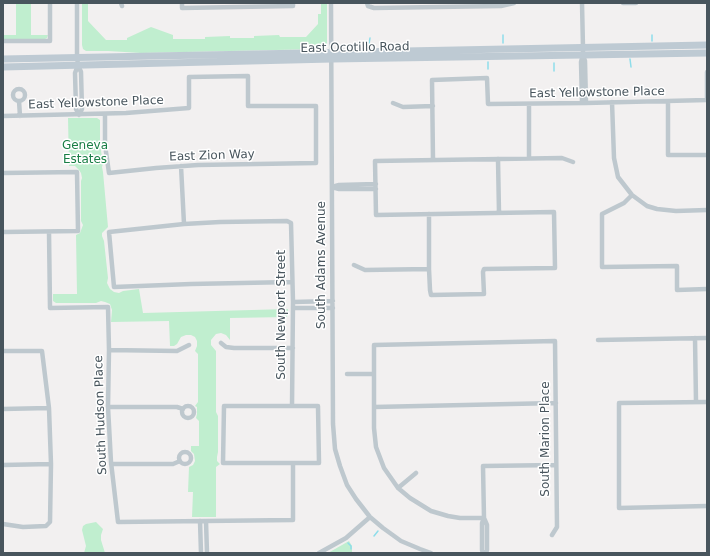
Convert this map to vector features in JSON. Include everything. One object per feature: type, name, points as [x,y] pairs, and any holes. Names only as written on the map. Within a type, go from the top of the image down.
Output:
[{"type":"main road","name":"East Ocotillo Road","points":[[583,51],[707,45]]},
{"type":"main road","name":"East Ocotillo Road","points":[[3,59],[583,51],[707,53]]},
{"type":"main road","name":"East Ocotillo Road","points":[[3,67],[331,55]]},
{"type":"street","points":[[3,41],[50,41],[50,3]]},
{"type":"street","points":[[77,3],[77,57],[81,72],[82,109],[79,115]]},
{"type":"street","name":"South Adams Avenue","points":[[331,3],[333,431],[335,449],[347,485],[370,517],[397,538],[431,553]]},
{"type":"street","points":[[368,5],[374,8],[501,6],[514,3]]},
{"type":"street","points":[[582,3],[583,51],[585,61],[584,103]]},
{"type":"street","points":[[623,3],[636,3]]},
{"type":"street","points":[[182,5],[293,5]]},
{"type":"street","points":[[707,72],[707,100]]},
{"type":"street","name":"East Yellowstone Place","points":[[3,116],[130,113],[189,108],[189,77],[248,76],[248,106],[316,106],[316,163]]},
{"type":"street","name":"East Yellowstone Place","points":[[433,106],[432,80],[487,78],[488,104],[707,100]]},
{"type":"street","points":[[19,101],[20,116]]},
{"type":"street","points":[[668,101],[668,155],[707,155]]},
{"type":"street","points":[[612,102],[614,158],[618,177],[632,195],[647,206],[657,209],[676,211],[707,210]]},
{"type":"street","points":[[393,103],[403,106],[433,106],[433,160]]},
{"type":"street","points":[[529,104],[529,158]]},
{"type":"street","name":"East Zion Way","points":[[105,114],[105,145],[109,173],[181,166],[316,163]]},
{"type":"street","points":[[429,214],[429,269],[431,295],[484,294],[484,269],[555,268],[554,212],[429,214],[376,215],[375,161],[562,158],[573,162]]},
{"type":"street","points":[[498,159],[499,213]]},
{"type":"street","points":[[181,166],[184,224],[110,232],[114,287],[292,282]]},
{"type":"street","points":[[3,173],[77,172],[78,231],[3,232]]},
{"type":"street","points":[[332,187],[339,185],[376,187]]},
{"type":"street","points":[[632,195],[624,203],[602,214],[602,267],[677,266],[677,290],[707,289]]},
{"type":"street","name":"South Newport Street","points":[[184,224],[287,221],[291,223],[293,302],[292,406]]},
{"type":"street","name":"South Hudson Place","points":[[49,232],[50,308],[108,307],[108,407],[111,464],[118,522],[200,521]]},
{"type":"street","points":[[354,265],[364,270],[429,269]]},
{"type":"street","points":[[293,302],[333,301]]},
{"type":"street","points":[[293,308],[333,308]]},
{"type":"street","points":[[695,338],[696,402]]},
{"type":"street","points":[[598,340],[707,338]]},
{"type":"street","name":"South Marion Place","points":[[374,374],[374,345],[555,342],[557,526],[552,535]]},
{"type":"street","points":[[221,343],[226,347],[234,348],[293,348]]},
{"type":"street","points":[[109,350],[177,350],[189,345]]},
{"type":"street","points":[[3,351],[42,351],[49,408],[51,464],[50,522],[46,526],[22,527],[3,524]]},
{"type":"street","points":[[347,374],[374,374],[374,428],[376,447],[384,468],[398,488],[410,498],[431,511],[460,518],[484,518]]},
{"type":"street","points":[[707,402],[619,403],[619,508],[707,506]]},
{"type":"street","points":[[374,407],[556,403]]},
{"type":"street","points":[[224,406],[292,406],[318,406],[319,463],[223,463],[224,406]]},
{"type":"street","points":[[108,407],[177,407],[183,409]]},
{"type":"street","points":[[3,409],[49,408]]},
{"type":"street","points":[[111,464],[174,464],[180,462]]},
{"type":"street","points":[[201,553],[200,521],[293,520],[293,463]]},
{"type":"street","points":[[3,465],[51,464]]},
{"type":"street","points":[[485,553],[482,550],[485,539],[482,523],[484,518],[483,466],[556,465]]},
{"type":"street","points":[[398,488],[416,473]]},
{"type":"street","points":[[320,553],[346,538],[370,517]]},
{"type":"street","points":[[206,521],[207,553]]},
{"type":"green space","points":[[16,3],[31,3],[31,35],[48,35],[47,38],[3,39],[3,35],[16,35]]},
{"type":"green space","points":[[82,3],[88,3],[88,21],[106,40],[127,40],[127,38],[151,27],[173,35],[173,39],[205,39],[205,37],[230,36],[230,38],[254,38],[254,36],[279,35],[280,37],[306,37],[318,24],[318,14],[321,14],[321,3],[327,3],[327,45],[321,49],[141,53],[86,51],[83,49],[82,45]]},
{"type":"green space","name":"Geneva Estates","points":[[68,118],[97,118],[100,120],[100,144],[108,227],[102,233],[102,236],[104,241],[108,278],[107,283],[110,289],[119,293],[139,289],[143,313],[288,309],[287,317],[230,318],[230,340],[226,335],[221,333],[216,334],[211,340],[211,345],[216,351],[216,412],[218,416],[217,461],[220,464],[216,467],[216,517],[192,517],[193,492],[188,492],[189,467],[193,465],[195,461],[194,454],[191,451],[191,446],[199,446],[199,421],[196,418],[197,407],[195,406],[198,402],[198,354],[195,351],[197,341],[195,337],[186,335],[181,337],[177,344],[170,346],[169,321],[111,322],[112,310],[110,304],[105,302],[56,303],[53,301],[53,294],[77,294],[76,235],[80,233],[83,225],[81,221],[81,173],[75,166],[69,166]]},
{"type":"green space","points":[[96,522],[103,529],[101,540],[105,553],[84,553],[86,546],[82,530],[83,526]]},
{"type":"green space","points":[[349,541],[352,546],[352,553],[328,553]]},
{"type":"waterway","points":[[503,35],[503,43]]},
{"type":"waterway","points":[[652,35],[652,41]]},
{"type":"waterway","points":[[369,44],[370,38]]},
{"type":"waterway","points":[[630,59],[631,67]]},
{"type":"waterway","points":[[488,62],[488,69]]},
{"type":"waterway","points":[[554,63],[554,71]]},
{"type":"waterway","points":[[374,536],[378,531]]},
{"type":"waterway","points":[[348,543],[351,546],[351,549]]}]
